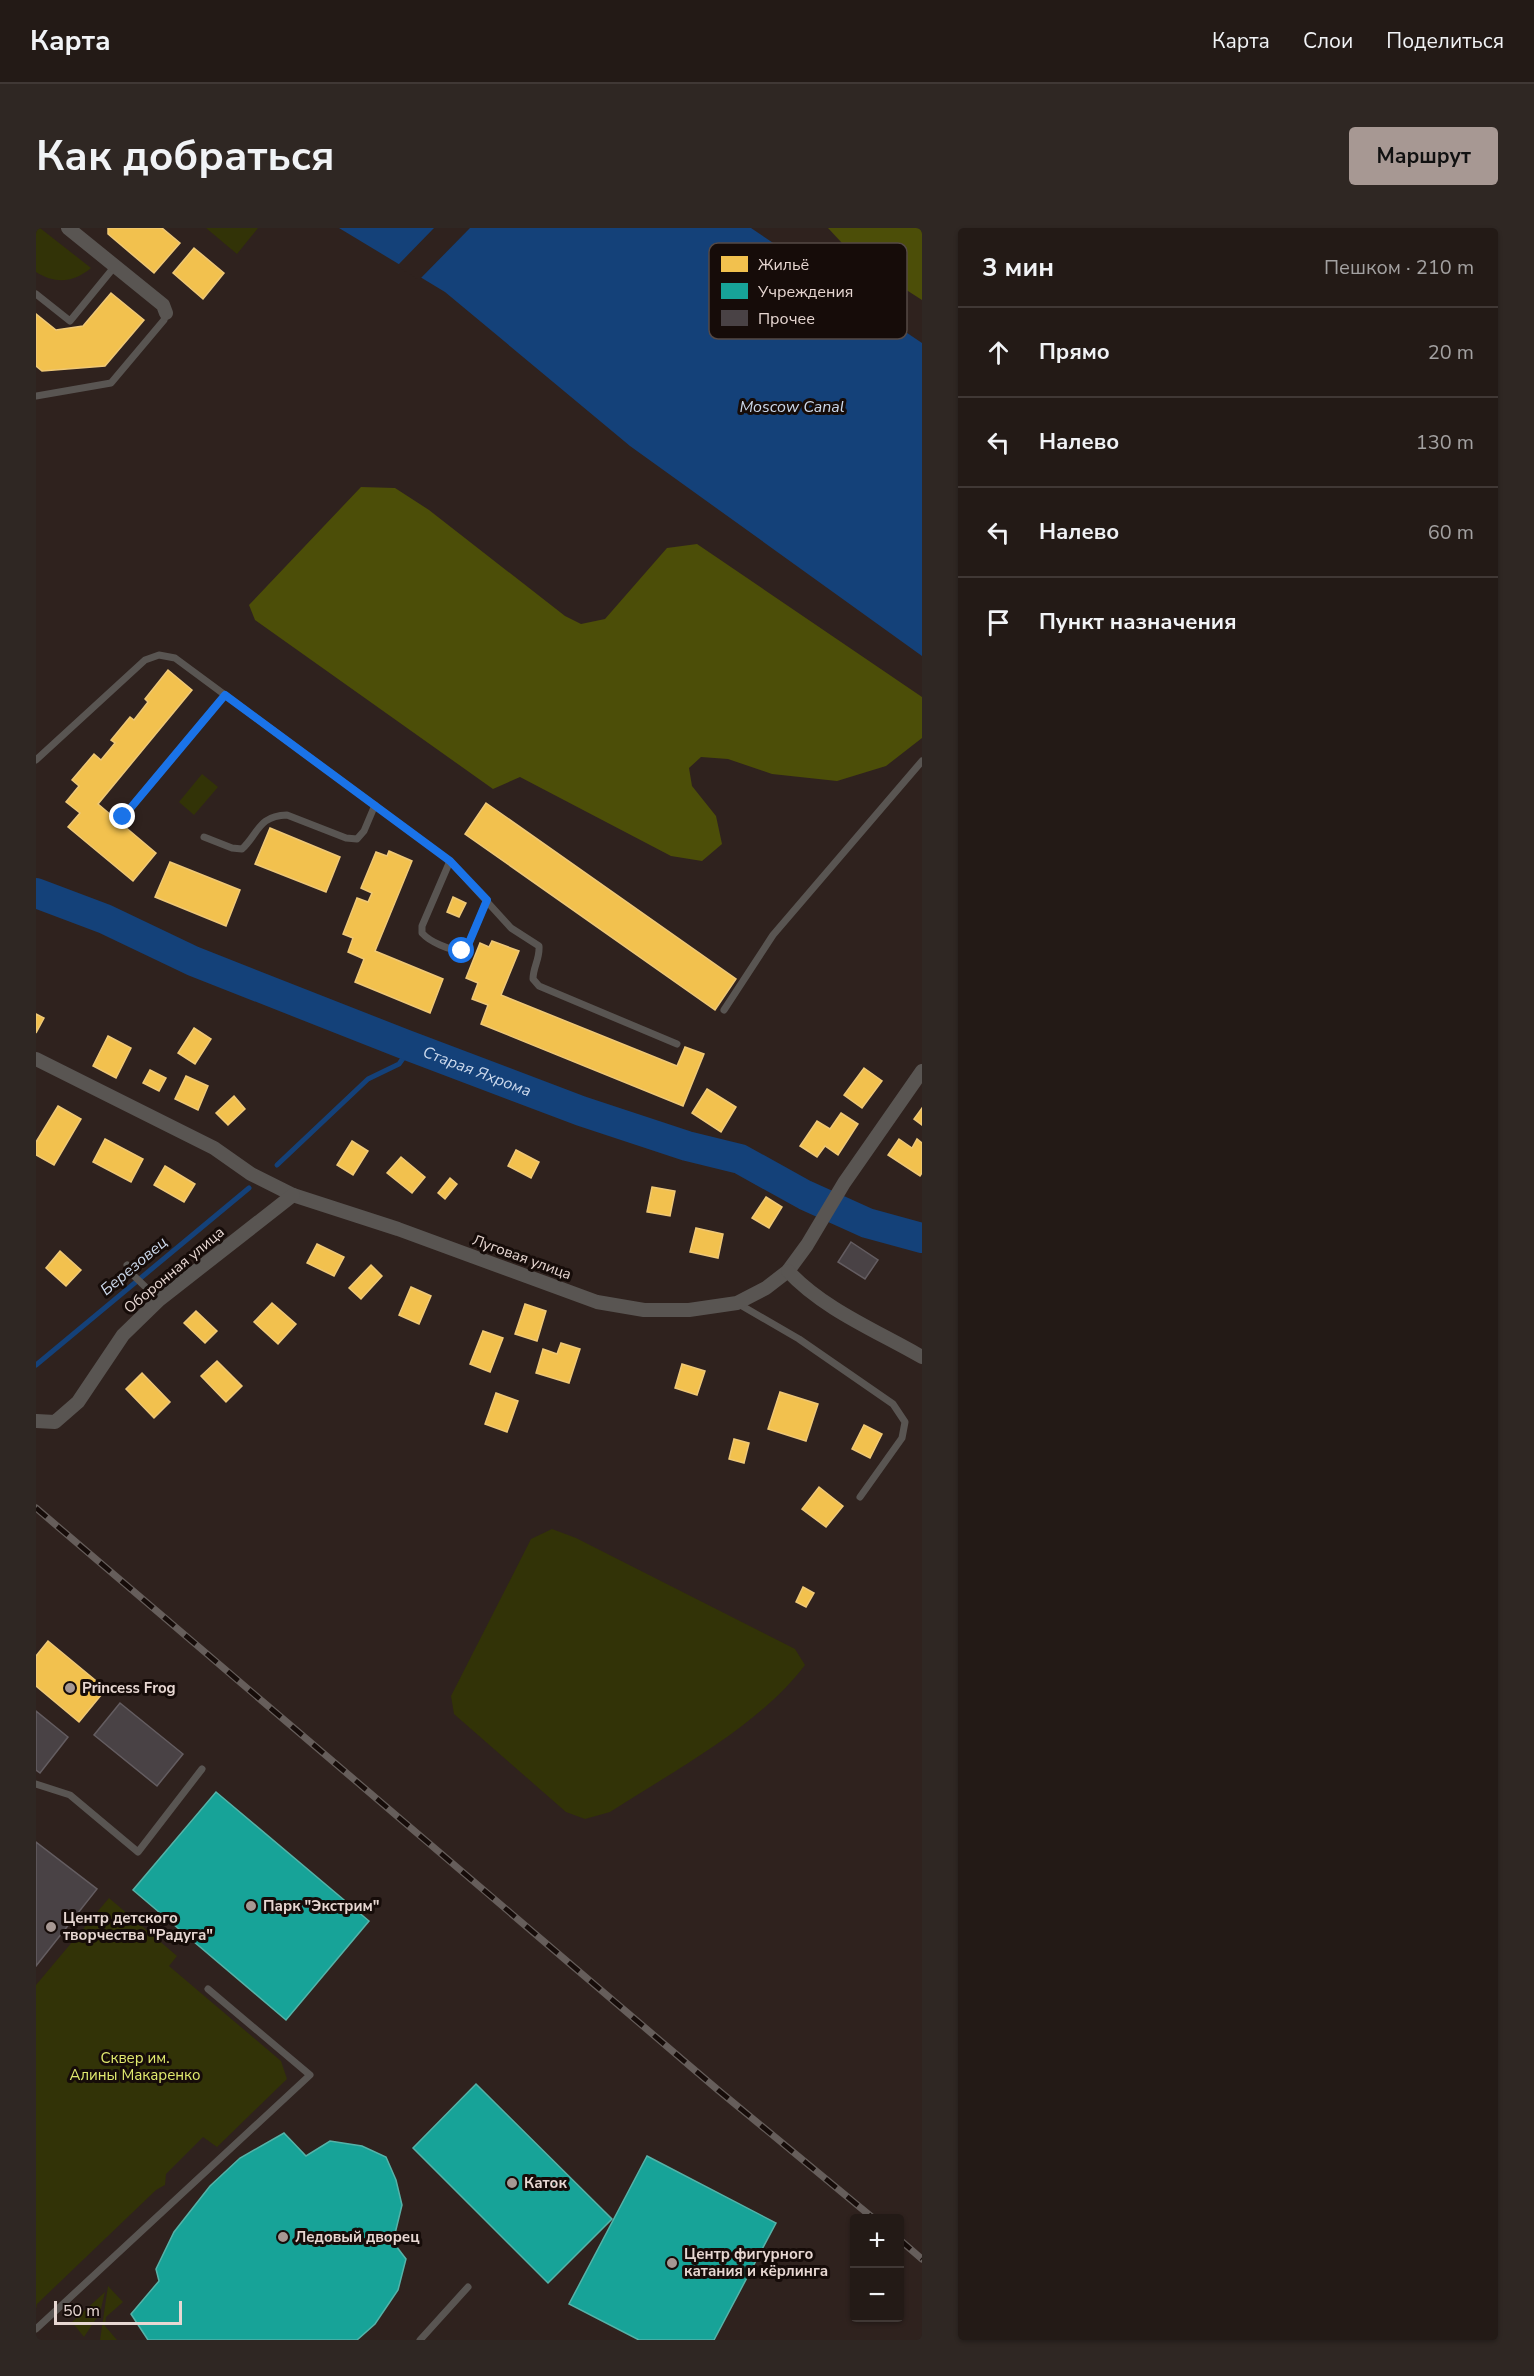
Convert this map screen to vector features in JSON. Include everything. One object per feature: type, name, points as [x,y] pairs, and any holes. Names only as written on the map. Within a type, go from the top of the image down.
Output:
[{"type":"street","points":[[68,228],[163,305],[166,313]]},
{"type":"street","name":"Луговая улица","points":[[36,1059],[214,1148],[251,1174],[293,1195],[398,1229],[597,1302],[644,1310],[689,1310],[736,1303],[766,1288],[788,1271],[807,1245],[844,1183],[922,1071]]},
{"type":"street","name":"Оборонная улица","points":[[36,1421],[55,1422],[78,1402],[123,1335],[159,1300],[293,1195]]},
{"type":"street","points":[[788,1271],[800,1284],[821,1300],[922,1357]]},
{"type":"lane","points":[[36,294],[70,321],[115,266]]},
{"type":"lane","points":[[36,396],[111,383],[164,320],[166,313]]},
{"type":"lane","points":[[36,760],[145,660],[159,655],[175,658],[450,861],[511,928],[539,946],[540,956],[532,980],[539,986],[677,1044]]},
{"type":"lane","points":[[123,817],[225,695]]},
{"type":"lane","points":[[724,1010],[773,935],[922,760]]},
{"type":"lane","points":[[204,837],[232,848],[242,849],[249,843],[259,826],[277,815],[287,815],[346,838],[357,839],[364,831],[375,806]]},
{"type":"lane","points":[[450,861],[422,926],[422,933],[426,938],[462,951],[468,945],[487,900]]},
{"type":"lane","points":[[127,1265],[132,1274],[159,1300]]},
{"type":"lane","points":[[736,1303],[799,1339],[893,1404],[905,1422],[902,1437],[860,1497]]},
{"type":"lane","points":[[36,1784],[70,1795],[138,1852],[202,1769]]},
{"type":"lane","points":[[36,2329],[310,2074],[208,1989]]},
{"type":"lane","points":[[420,2340],[468,2287]]},
{"type":"green space","points":[[36,228],[40,228],[91,268],[77,277],[64,280],[50,279],[36,272]]},
{"type":"green space","points":[[206,228],[258,228],[237,254]]},
{"type":"green space","points":[[202,774],[218,787],[194,815],[179,802]]},
{"type":"green space","points":[[552,1529],[576,1538],[795,1649],[805,1665],[764,1708],[715,1746],[610,1812],[585,1819],[566,1812],[454,1714],[451,1696],[531,1539]]},
{"type":"green space","name":"Сквер им. Алины Макаренко","points":[[109,1898],[177,1956],[169,1966],[281,2061],[287,2079],[217,2147],[203,2137],[166,2174],[165,2185],[156,2190],[37,2304],[36,2309],[36,1985]]},
{"type":"green space","points":[[108,2286],[123,2302],[106,2317],[105,2326],[117,2340],[100,2340]]},
{"type":"green space","points":[[105,2292],[100,2313],[84,2337],[72,2322]]},
{"type":"shaded area","points":[[828,228],[920,228],[922,232],[922,300],[907,290],[907,243],[842,243]]},
{"type":"shaded area","points":[[361,487],[395,488],[429,510],[565,616],[581,624],[605,619],[667,548],[697,544],[922,697],[922,738],[886,766],[837,781],[772,774],[728,759],[701,757],[689,768],[692,786],[716,816],[722,844],[702,861],[671,856],[520,777],[493,789],[255,620],[249,605]]},
{"type":"water","name":"Moscow Canal","points":[[339,228],[751,228],[773,243],[709,243],[709,339],[907,339],[907,333],[922,343],[922,656],[630,446],[445,292]]},
{"type":"pier","points":[[434,228],[470,228],[419,280],[397,266]]},
{"type":"building: Жильё","points":[[108,228],[162,228],[180,243],[154,273],[108,234]]},
{"type":"building: Жильё","points":[[194,248],[224,273],[203,299],[173,273]]},
{"type":"building: Жильё","points":[[111,293],[144,320],[105,366],[42,371],[36,366],[36,314],[56,330],[83,326]]},
{"type":"building: Жильё","points":[[168,670],[192,690],[98,804],[156,853],[133,881],[68,827],[80,813],[66,802],[79,786],[72,780],[94,754],[101,760],[115,743],[111,740],[130,717],[134,720],[148,702],[145,699]]},
{"type":"building: Жильё","points":[[486,803],[736,979],[715,1010],[465,834]]},
{"type":"building: Жильё","points":[[270,828],[340,857],[326,892],[255,864]]},
{"type":"building: Жильё","points":[[389,851],[412,861],[375,951],[443,979],[430,1013],[355,982],[364,959],[348,952],[353,938],[343,934],[357,898],[368,902],[372,893],[361,888],[376,852],[387,856]]},
{"type":"building: Жильё","points":[[170,862],[240,890],[226,926],[155,897]]},
{"type":"building: Жильё","points":[[453,897],[466,903],[459,917],[447,912]]},
{"type":"building: Жильё","points":[[492,941],[519,951],[501,995],[677,1066],[685,1047],[704,1054],[683,1106],[481,1024],[488,1005],[472,999],[478,983],[466,978],[480,943],[489,947]]},
{"type":"building: Жильё","points":[[36,1014],[44,1018],[36,1033]]},
{"type":"building: Жильё","points":[[194,1028],[211,1039],[195,1064],[178,1053]]},
{"type":"building: Жильё","points":[[108,1036],[131,1048],[116,1078],[93,1066]]},
{"type":"building: Жильё","points":[[864,1068],[882,1081],[862,1108],[844,1095]]},
{"type":"building: Жильё","points":[[150,1070],[166,1078],[159,1091],[143,1083]]},
{"type":"building: Жильё","points":[[186,1076],[208,1086],[198,1110],[175,1099]]},
{"type":"building: Жильё","points":[[707,1089],[736,1107],[721,1132],[692,1113]]},
{"type":"building: Жильё","points":[[234,1096],[245,1109],[228,1125],[216,1113]]},
{"type":"building: Жильё","points":[[58,1106],[81,1119],[54,1165],[36,1155],[36,1142]]},
{"type":"building: Жильё","points":[[922,1108],[922,1125],[914,1119]]},
{"type":"building: Жильё","points":[[841,1113],[858,1124],[838,1155],[825,1146],[817,1157],[800,1146],[817,1121],[830,1129]]},
{"type":"building: Жильё","points":[[105,1139],[143,1159],[131,1182],[93,1162]]},
{"type":"building: Жильё","points":[[899,1139],[912,1148],[917,1139],[922,1143],[922,1173],[920,1176],[888,1155]]},
{"type":"building: Жильё","points":[[352,1141],[368,1151],[353,1175],[337,1165]]},
{"type":"building: Жильё","points":[[516,1150],[539,1162],[531,1178],[508,1166]]},
{"type":"building: Жильё","points":[[401,1157],[425,1177],[412,1193],[387,1173]]},
{"type":"building: Жильё","points":[[165,1166],[195,1184],[184,1202],[154,1185]]},
{"type":"building: Жильё","points":[[450,1178],[457,1184],[445,1199],[438,1193]]},
{"type":"building: Жильё","points":[[652,1187],[675,1191],[670,1216],[647,1212]]},
{"type":"building: Жильё","points":[[766,1197],[782,1207],[769,1228],[752,1218]]},
{"type":"building: Жильё","points":[[696,1228],[723,1234],[718,1258],[690,1252]]},
{"type":"building: Жильё","points":[[317,1244],[344,1257],[334,1276],[307,1263]]},
{"type":"building: Жильё","points":[[60,1251],[81,1270],[66,1286],[46,1268]]},
{"type":"building: Жильё","points":[[371,1265],[382,1276],[361,1299],[349,1288]]},
{"type":"building: Жильё","points":[[411,1287],[431,1296],[419,1324],[399,1315]]},
{"type":"building: Жильё","points":[[272,1303],[296,1324],[278,1344],[254,1322]]},
{"type":"building: Жильё","points":[[525,1304],[546,1311],[537,1341],[515,1334]]},
{"type":"building: Жильё","points":[[196,1311],[217,1331],[205,1343],[184,1323]]},
{"type":"building: Жильё","points":[[483,1331],[503,1338],[490,1372],[470,1364]]},
{"type":"building: Жильё","points":[[561,1343],[580,1349],[569,1383],[536,1373],[543,1349],[557,1354]]},
{"type":"building: Жильё","points":[[217,1361],[242,1386],[226,1402],[201,1376]]},
{"type":"building: Жильё","points":[[682,1364],[705,1371],[697,1395],[675,1388]]},
{"type":"building: Жильё","points":[[142,1373],[170,1402],[154,1418],[126,1389]]},
{"type":"building: Жильё","points":[[780,1392],[818,1404],[806,1441],[768,1429]]},
{"type":"building: Жильё","points":[[496,1393],[518,1401],[507,1432],[485,1424]]},
{"type":"building: Жильё","points":[[864,1425],[882,1434],[870,1458],[852,1449]]},
{"type":"building: Жильё","points":[[734,1439],[749,1443],[744,1463],[729,1459]]},
{"type":"building: Жильё","points":[[819,1487],[843,1506],[826,1527],[802,1509]]},
{"type":"building: Жильё","points":[[803,1587],[814,1593],[806,1607],[796,1602]]},
{"type":"building: Жильё","points":[[48,1641],[106,1689],[79,1722],[36,1686],[36,1656]]},
{"type":"building: Учреждения","name":"Парк \"Экстрим\"","points":[[216,1792],[369,1921],[286,2020],[133,1890]]},
{"type":"building: Учреждения","name":"Каток","points":[[476,2084],[612,2219],[548,2283],[413,2148]]},
{"type":"building: Учреждения","name":"Ледовый дворец","points":[[284,2133],[306,2156],[330,2141],[362,2146],[386,2157],[396,2180],[402,2205],[393,2242],[406,2259],[398,2290],[375,2324],[357,2340],[148,2340],[131,2314],[159,2281],[156,2269],[174,2232],[210,2186],[240,2158]]},
{"type":"building: Учреждения","name":"Центр фигурного катания и кёрлинга","points":[[647,2156],[776,2223],[714,2340],[639,2340],[569,2304]]},
{"type":"building: Прочее","points":[[851,1242],[878,1260],[865,1279],[838,1262]]},
{"type":"building: Прочее","points":[[120,1703],[183,1754],[157,1786],[94,1735]]},
{"type":"building: Прочее","points":[[36,1711],[68,1737],[40,1773],[36,1770]]},
{"type":"building: Прочее","name":"Центр детского творчества \"Радуга\"","points":[[36,1842],[97,1889],[36,1966]]},
{"type":"waterway","name":"Старая Яхрома","points":[[36,893],[105,919],[193,961],[581,1111],[687,1146],[740,1159],[805,1195],[867,1223],[922,1238]]},
{"type":"waterway","name":"Березовец","points":[[277,1165],[368,1079],[399,1064],[404,1057],[404,1044]]},
{"type":"waterway","name":"Березовец","points":[[36,1365],[249,1188]]},
{"type":"railway","points":[[36,1508],[718,2090],[868,2214]]},
{"type":"railway","points":[[904,2243],[922,2259]]},
{"type":"place","name":"Princess Frog","points":[[70,1688]]},
{"type":"place","name":"Парк \"Экстрим\"","points":[[251,1906]]},
{"type":"place","name":"Центр детского творчества \"Радуга\"","points":[[51,1927]]},
{"type":"place","name":"Каток","points":[[512,2183]]},
{"type":"place","name":"Ледовый дворец","points":[[283,2237]]},
{"type":"place","name":"Центр фигурного катания и кёрлинга","points":[[672,2263]]},
{"type":"route","points":[[123,817],[225,695],[450,861],[487,900],[468,945],[462,951]]}]
